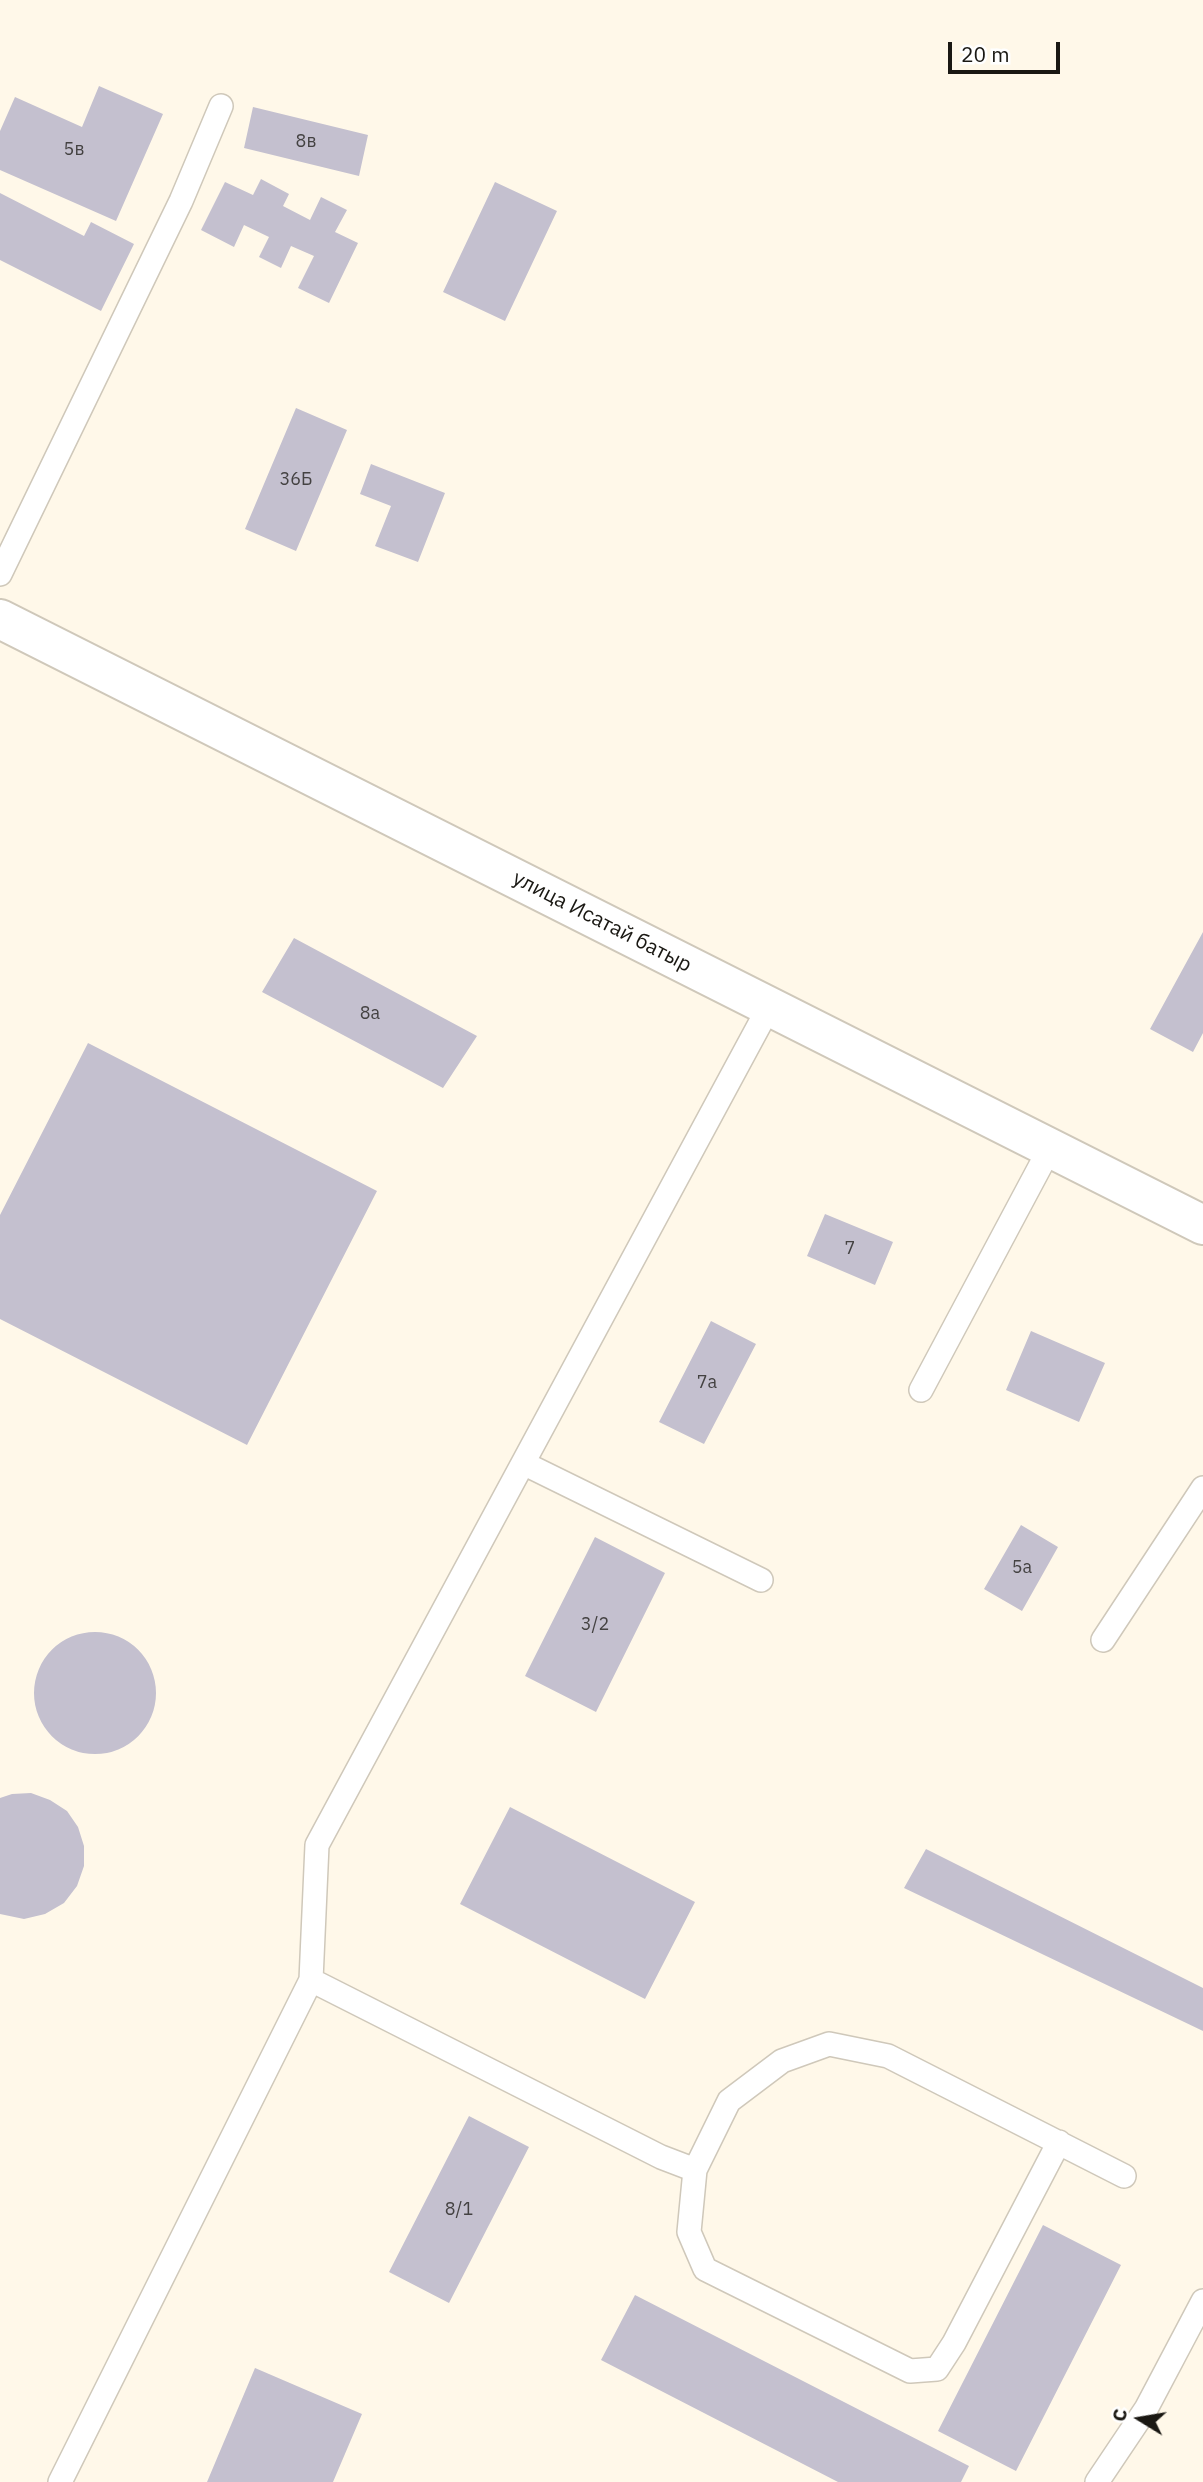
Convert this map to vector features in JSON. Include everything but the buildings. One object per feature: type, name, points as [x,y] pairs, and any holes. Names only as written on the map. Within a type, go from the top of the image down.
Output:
[{"type":"street","name":"улица Исатай батыр","points":[[0,619],[1203,1225]]},
{"type":"lane","points":[[0,574],[181,201],[221,106]]},
{"type":"lane","points":[[60,2482],[311,1980],[317,1846],[769,1007]]},
{"type":"lane","points":[[921,1390],[1051,1148]]},
{"type":"lane","points":[[523,1463],[761,1580]]},
{"type":"lane","points":[[1103,1640],[1203,1488]]},
{"type":"lane","points":[[311,1980],[661,2157],[695,2170]]},
{"type":"lane","points":[[1059,2142],[954,2343],[937,2369],[909,2371],[705,2269],[689,2232],[695,2170],[729,2101],[782,2061],[829,2044],[888,2056],[1059,2142],[1124,2176]]},
{"type":"lane","points":[[1097,2482],[1146,2409],[1203,2301]]}]
